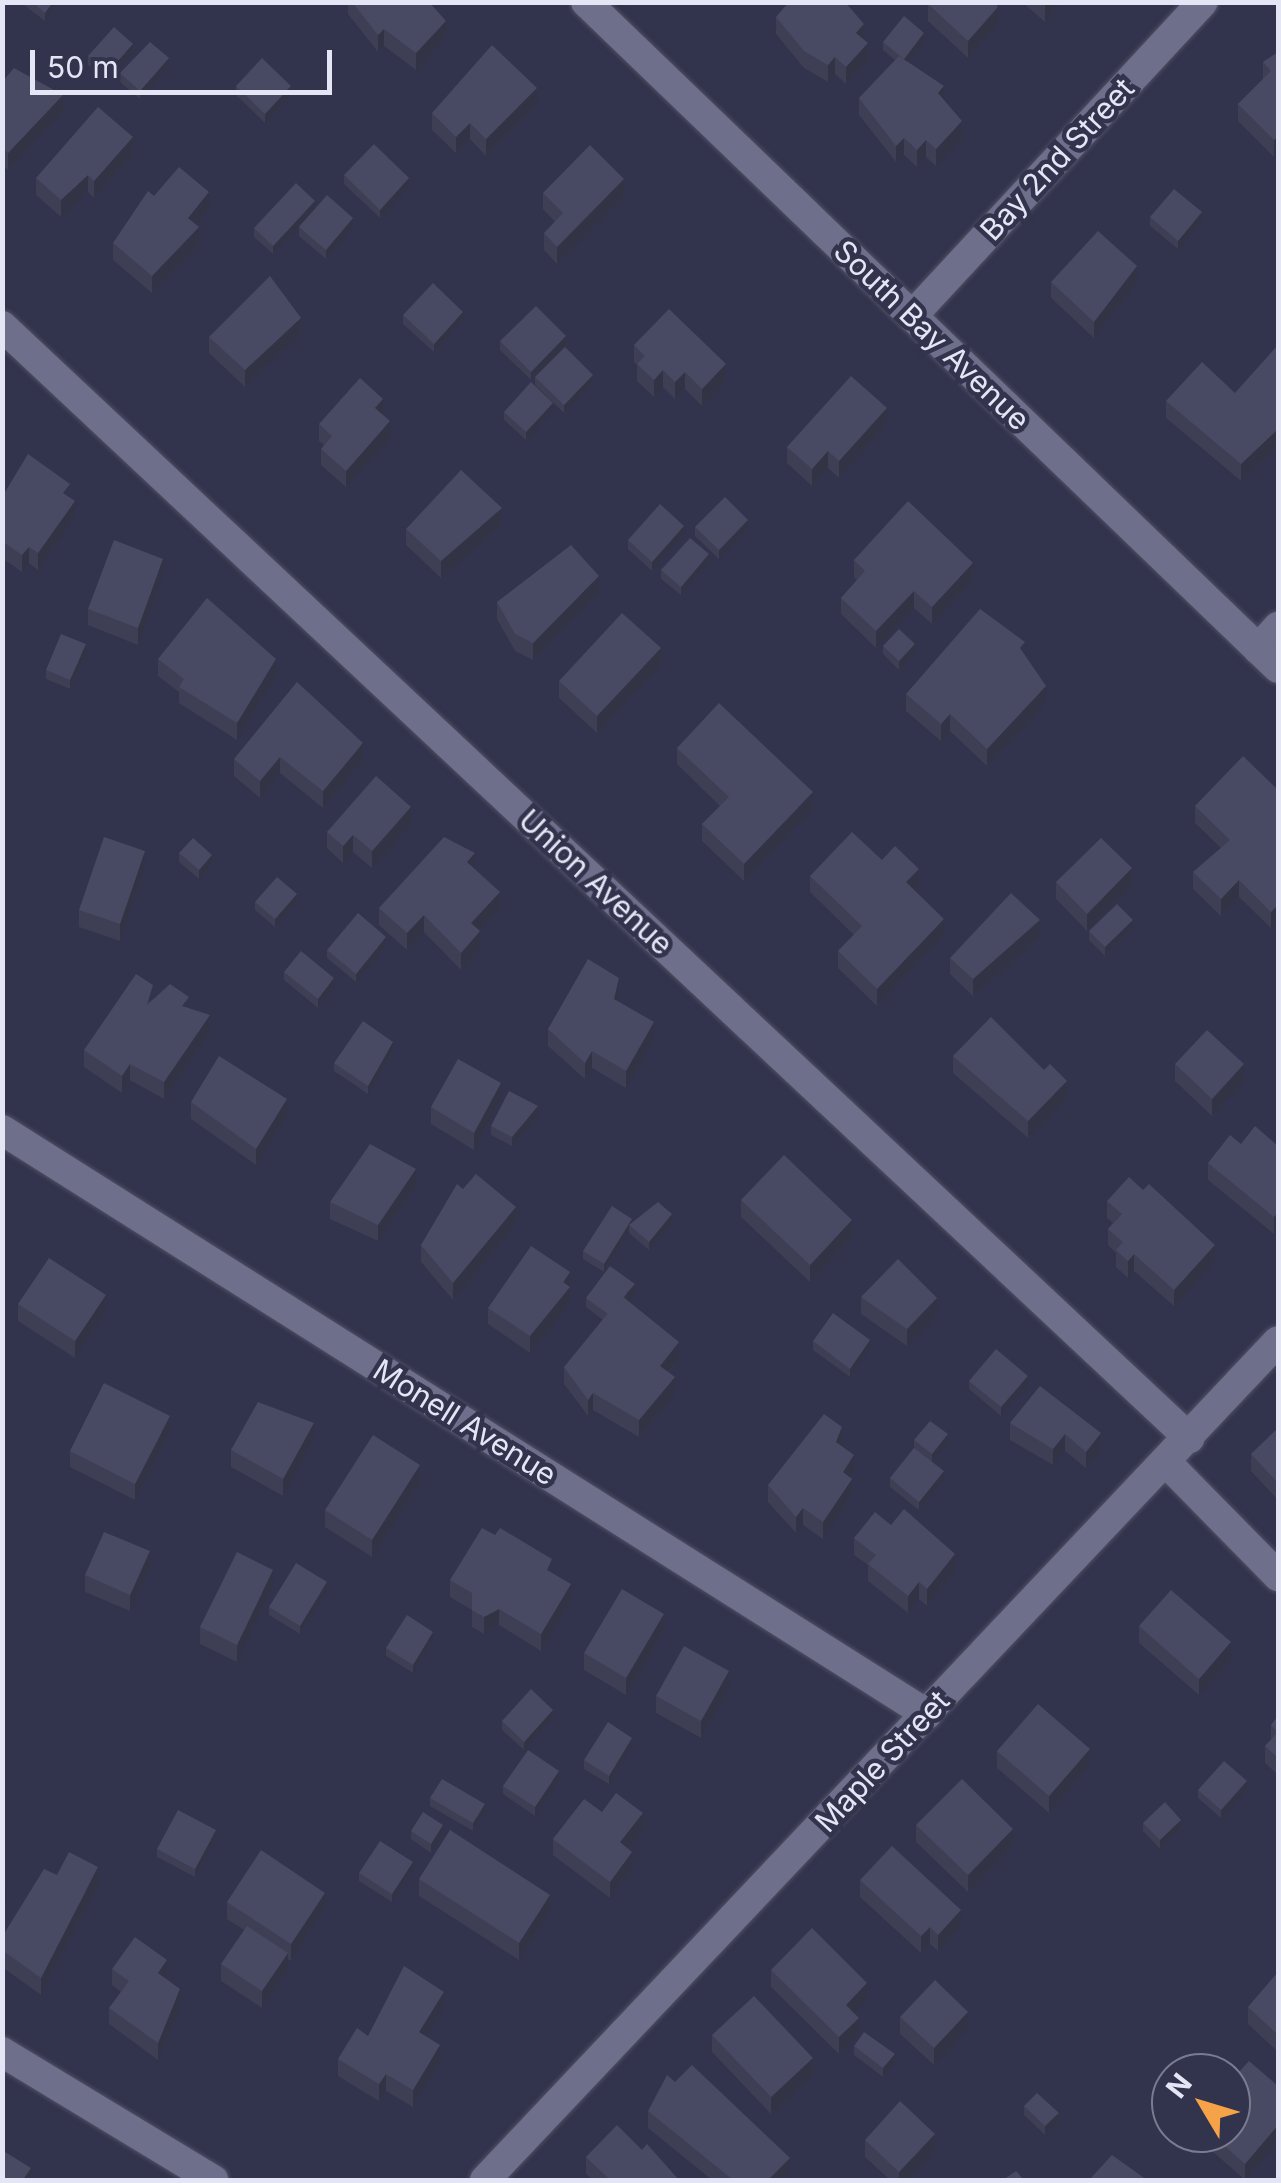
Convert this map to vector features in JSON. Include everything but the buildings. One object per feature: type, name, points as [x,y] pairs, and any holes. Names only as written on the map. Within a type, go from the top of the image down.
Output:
[{"type":"street","name":"South Bay Avenue","points":[[586,2],[912,316],[1272,648]]},
{"type":"street","name":"Bay 2nd Street","points":[[912,316],[1203,2]]},
{"type":"street","name":"Union Avenue","points":[[2,326],[1189,1438]]},
{"type":"street","name":"Monell Avenue","points":[[2,1130],[926,1714]]},
{"type":"street","name":"Maple Street","points":[[484,2180],[1278,1340]]},
{"type":"street","points":[[1166,1462],[1278,1576]]},
{"type":"street","points":[[2,2052],[213,2180]]}]
